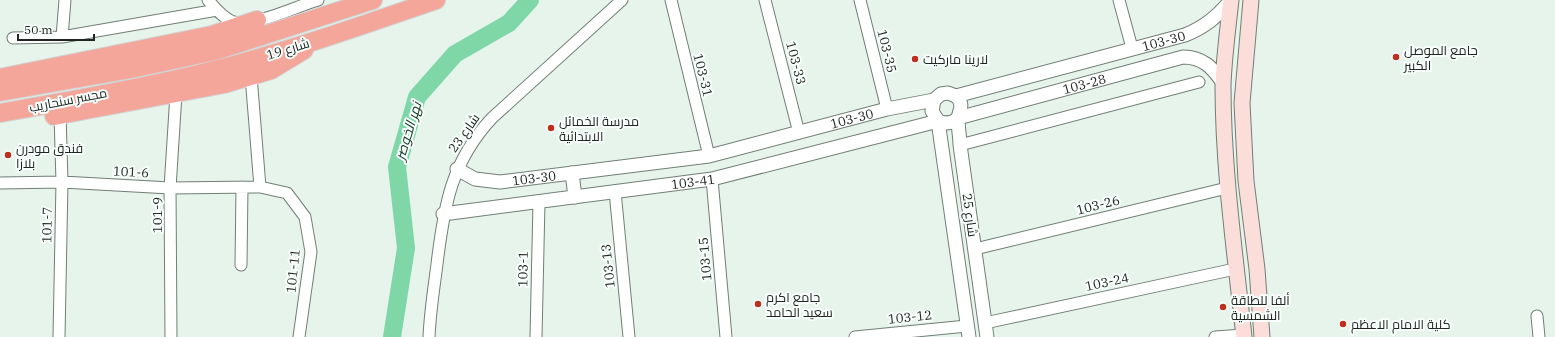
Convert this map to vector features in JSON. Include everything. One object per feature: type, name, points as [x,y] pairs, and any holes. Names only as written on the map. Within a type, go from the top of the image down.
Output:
[{"type":"highway","name":"شارع 19","points":[[131,68],[215,51],[373,0]]},
{"type":"highway","name":"شارع 19","points":[[136,88],[223,68],[288,49],[436,0]]},
{"type":"highway","points":[[0,78],[212,35],[257,20]]},
{"type":"highway","points":[[0,125],[224,84],[280,66],[329,35]]},
{"type":"highway","name":"مجسر سنحاريب","points":[[0,92],[131,68]]},
{"type":"highway","name":"مجسر سنحاريب","points":[[0,113],[136,88]]},
{"type":"main road","points":[[1231,0],[1223,84],[1227,188],[1235,269],[1244,336]]},
{"type":"main road","points":[[1251,0],[1242,103],[1246,182],[1257,268],[1262,337]]},
{"type":"street","points":[[62,37],[65,0]]},
{"type":"street","points":[[208,0],[217,10],[232,21],[243,22],[257,20],[318,0]]},
{"type":"street","name":"شارع 23","points":[[428,337],[443,214],[457,169],[469,147],[492,118],[622,0]]},
{"type":"street","name":"103-31","points":[[670,0],[709,156]]},
{"type":"street","name":"103-33","points":[[765,0],[799,133]]},
{"type":"street","name":"103-35","points":[[860,0],[888,109]]},
{"type":"street","points":[[1119,0],[1132,48]]},
{"type":"street","name":"103-30","points":[[457,169],[475,179],[491,182],[709,156],[888,109],[934,100],[938,95],[945,93],[956,96],[1185,35],[1201,28],[1215,18],[1231,0]]},
{"type":"street","points":[[14,38],[62,37],[217,10]]},
{"type":"street","name":"103-28","points":[[938,121],[948,123],[958,118],[1183,57],[1196,58],[1208,64],[1223,84]]},
{"type":"street","points":[[252,76],[260,187]]},
{"type":"street","name":"103-28","points":[[960,145],[1199,82]]},
{"type":"street","name":"101-9","points":[[171,337],[170,188],[176,94]]},
{"type":"street","name":"شارع 25","points":[[956,96],[962,108],[958,118],[960,145],[987,337]]},
{"type":"street","name":"شارع 25","points":[[934,100],[932,111],[938,121],[968,331]]},
{"type":"street","name":"101-7","points":[[59,337],[62,182],[60,114]]},
{"type":"street","name":"103-41","points":[[443,214],[712,178],[938,121]]},
{"type":"street","points":[[572,173],[575,197]]},
{"type":"street","name":"103-15","points":[[712,178],[726,337]]},
{"type":"street","name":"101-6","points":[[0,184],[62,182],[170,188],[260,187]]},
{"type":"street","points":[[241,265],[242,187]]},
{"type":"street","name":"101-11","points":[[260,187],[287,193],[305,217],[311,252],[299,337]]},
{"type":"street","name":"103-26","points":[[975,249],[1227,188]]},
{"type":"street","name":"103-13","points":[[615,191],[629,337]]},
{"type":"street","name":"103-1","points":[[536,337],[539,202]]},
{"type":"street","name":"103-24","points":[[985,323],[1235,269]]},
{"type":"street","points":[[1537,316],[1540,337]]},
{"type":"street","name":"103-12","points":[[855,337],[968,331]]},
{"type":"street","points":[[1215,337],[1244,336]]},
{"type":"waterway","name":"نهر الخوصر","points":[[392,337],[406,248],[397,167],[417,97],[455,54],[509,23],[530,0]]},
{"type":"place","name":"جامع الموصل الكبير","points":[[1396,57]]},
{"type":"place","name":"لارينا ماركيت","points":[[915,59]]},
{"type":"place","name":"مدرسة الخمائل الابتدائية","points":[[551,128]]},
{"type":"place","name":"فندق مودرن بلازا","points":[[8,155]]},
{"type":"place","name":"جامع اكرم سعيد الحامد","points":[[758,304]]},
{"type":"place","name":"ألفا للطاقة الشمسية","points":[[1223,307]]},
{"type":"place","name":"كلية الامام الاعظم","points":[[1343,324]]}]
